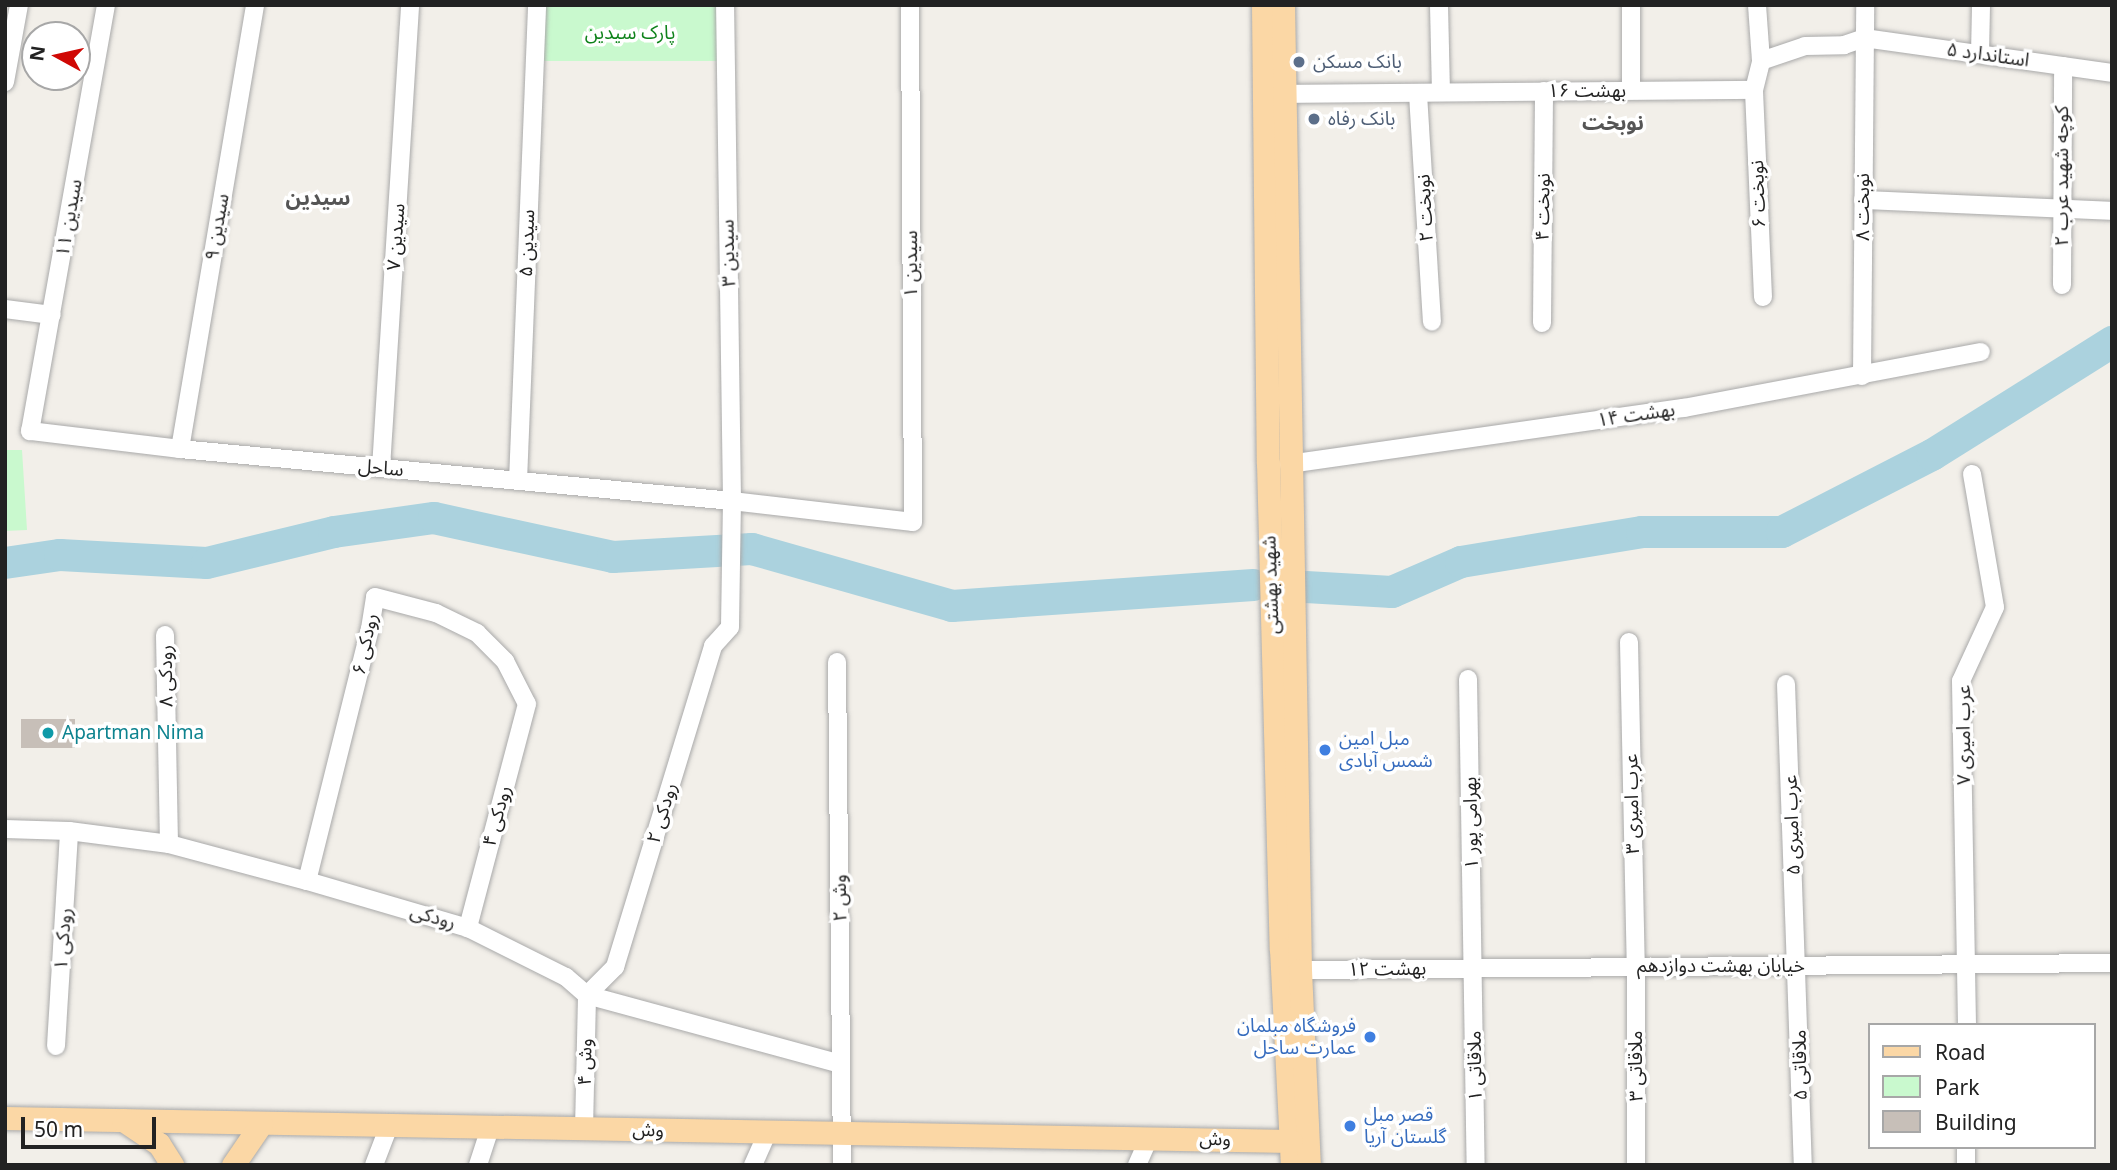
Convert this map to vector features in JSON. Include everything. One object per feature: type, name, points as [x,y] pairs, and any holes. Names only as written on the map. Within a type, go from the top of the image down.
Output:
[{"type":"main road","name":"شهید بهشتی","points":[[1263,5],[1268,463],[1281,949],[1292,1165]]},
{"type":"main road","name":"شهید بهشتی","points":[[1283,5],[1300,970],[1309,1165]]},
{"type":"main road","name":"وش","points":[[5,1118],[1291,1141]]},
{"type":"main road","points":[[123,1120],[159,1144],[172,1165]]},
{"type":"main road","points":[[233,1165],[261,1124]]},
{"type":"street","points":[[5,82],[19,5]]},
{"type":"street","name":"۱۱ سیدین","points":[[30,431],[106,5]]},
{"type":"street","name":"۹ سیدین","points":[[180,449],[255,5]]},
{"type":"street","name":"سیدین ۷","points":[[381,468],[410,5]]},
{"type":"street","name":"سیدین ۵","points":[[518,481],[537,5]]},
{"type":"street","name":"سیدین ۳","points":[[725,5],[732,501],[730,627]]},
{"type":"street","name":"سیدین ۱","points":[[910,5],[912,522]]},
{"type":"street","points":[[1439,5],[1441,92]]},
{"type":"street","points":[[1631,5],[1631,90]]},
{"type":"street","points":[[1754,90],[1761,61],[1758,5]]},
{"type":"street","name":"۸ نوبخت","points":[[1862,376],[1865,5]]},
{"type":"street","points":[[1980,54],[1981,5]]},
{"type":"street","points":[[1761,61],[1805,46],[1844,45],[1864,38]]},
{"type":"street","name":"۵ استاندارد","points":[[1864,38],[2112,73]]},
{"type":"street","name":"کوچه شهید عرب ۲","points":[[2062,285],[2063,66]]},
{"type":"street","name":"۱۶ بهشت","points":[[1283,94],[1754,90]]},
{"type":"street","name":"نوبخت ۶","points":[[1754,90],[1763,297]]},
{"type":"street","name":"۴ نوبخت","points":[[1542,323],[1544,91]]},
{"type":"street","name":"۲ نوبخت","points":[[1419,94],[1432,322]]},
{"type":"street","points":[[1864,200],[2112,211]]},
{"type":"street","points":[[5,309],[52,315]]},
{"type":"street","name":"بهشت ۱۴","points":[[1289,464],[1684,408],[1981,352]]},
{"type":"street","name":"ساحل","points":[[30,431],[180,449],[732,501],[912,522]]},
{"type":"street","name":"۷ عرب امیری","points":[[1967,1023],[1961,681],[1995,607],[1972,474]]},
{"type":"street","name":"رودکی ۶","points":[[307,881],[370,629],[375,597],[436,613],[477,633],[505,661],[527,705]]},
{"type":"street","name":"رودکی ۲","points":[[587,996],[615,967],[713,646],[730,627]]},
{"type":"street","name":"رودکی ۸","points":[[165,635],[169,844]]},
{"type":"street","name":"۳ عرب امیری","points":[[1629,642],[1636,967]]},
{"type":"street","name":"وش ۲","points":[[837,662],[844,1133],[842,1165]]},
{"type":"street","name":"۱ بهرامی پور","points":[[1468,679],[1474,968]]},
{"type":"street","name":"۵ عرب امیری","points":[[1786,684],[1798,965]]},
{"type":"street","name":"رودکی ۴","points":[[468,928],[527,705]]},
{"type":"street","name":"رودکی","points":[[5,829],[69,831],[169,844],[307,881],[468,928],[566,977],[587,996],[841,1064]]},
{"type":"street","name":"رودکی ۱","points":[[56,1046],[69,831]]},
{"type":"street","name":"خیابان بهشت دوازدهم","points":[[1474,968],[2112,963]]},
{"type":"street","name":"ملاقاتی ۵","points":[[1798,965],[1803,1165]]},
{"type":"street","name":"ملاقاتی ۳","points":[[1636,967],[1636,1165]]},
{"type":"street","name":"۱۲ بهشت","points":[[1300,970],[1474,968]]},
{"type":"street","name":"ملاقاتی ۱","points":[[1474,968],[1476,1165]]},
{"type":"street","name":"وش ۴","points":[[584,1129],[587,996]]},
{"type":"street","points":[[374,1165],[389,1126]]},
{"type":"street","points":[[478,1165],[490,1128]]},
{"type":"street","points":[[753,1165],[768,1132]]},
{"type":"street","points":[[1137,1165],[1149,1138]]},
{"type":"green space","name":"پارک سیدین","points":[[537,5],[725,5],[725,61],[537,61]]},
{"type":"green space","points":[[5,450],[22,450],[27,530],[5,531]]},
{"type":"building","name":"Apartman Nima","points":[[21,719],[75,719],[75,748],[21,748]]},
{"type":"waterway","points":[[1306,587],[1392,592],[1461,562],[1642,532],[1782,532],[1932,455],[2112,342]]},
{"type":"waterway","points":[[5,563],[60,555],[207,563],[334,532],[434,518],[613,557],[752,549],[952,606],[1253,585]]},
{"type":"place","name":"بانک مسکن","points":[[1299,62]]},
{"type":"place","name":"بانک رفاه","points":[[1314,119]]},
{"type":"place","name":"Apartman Nima","points":[[48,733]]},
{"type":"place","name":"مبل امین شمس آبادی","points":[[1325,750]]},
{"type":"place","name":"فروشگاه مبلمان عمارت ساحل","points":[[1370,1037]]},
{"type":"place","name":"قصر مبل گلستان آریا","points":[[1350,1126]]},
{"type":"district","name":"نوبخت","points":[[1613,122]]},
{"type":"district","name":"سیدین","points":[[318,197]]}]
